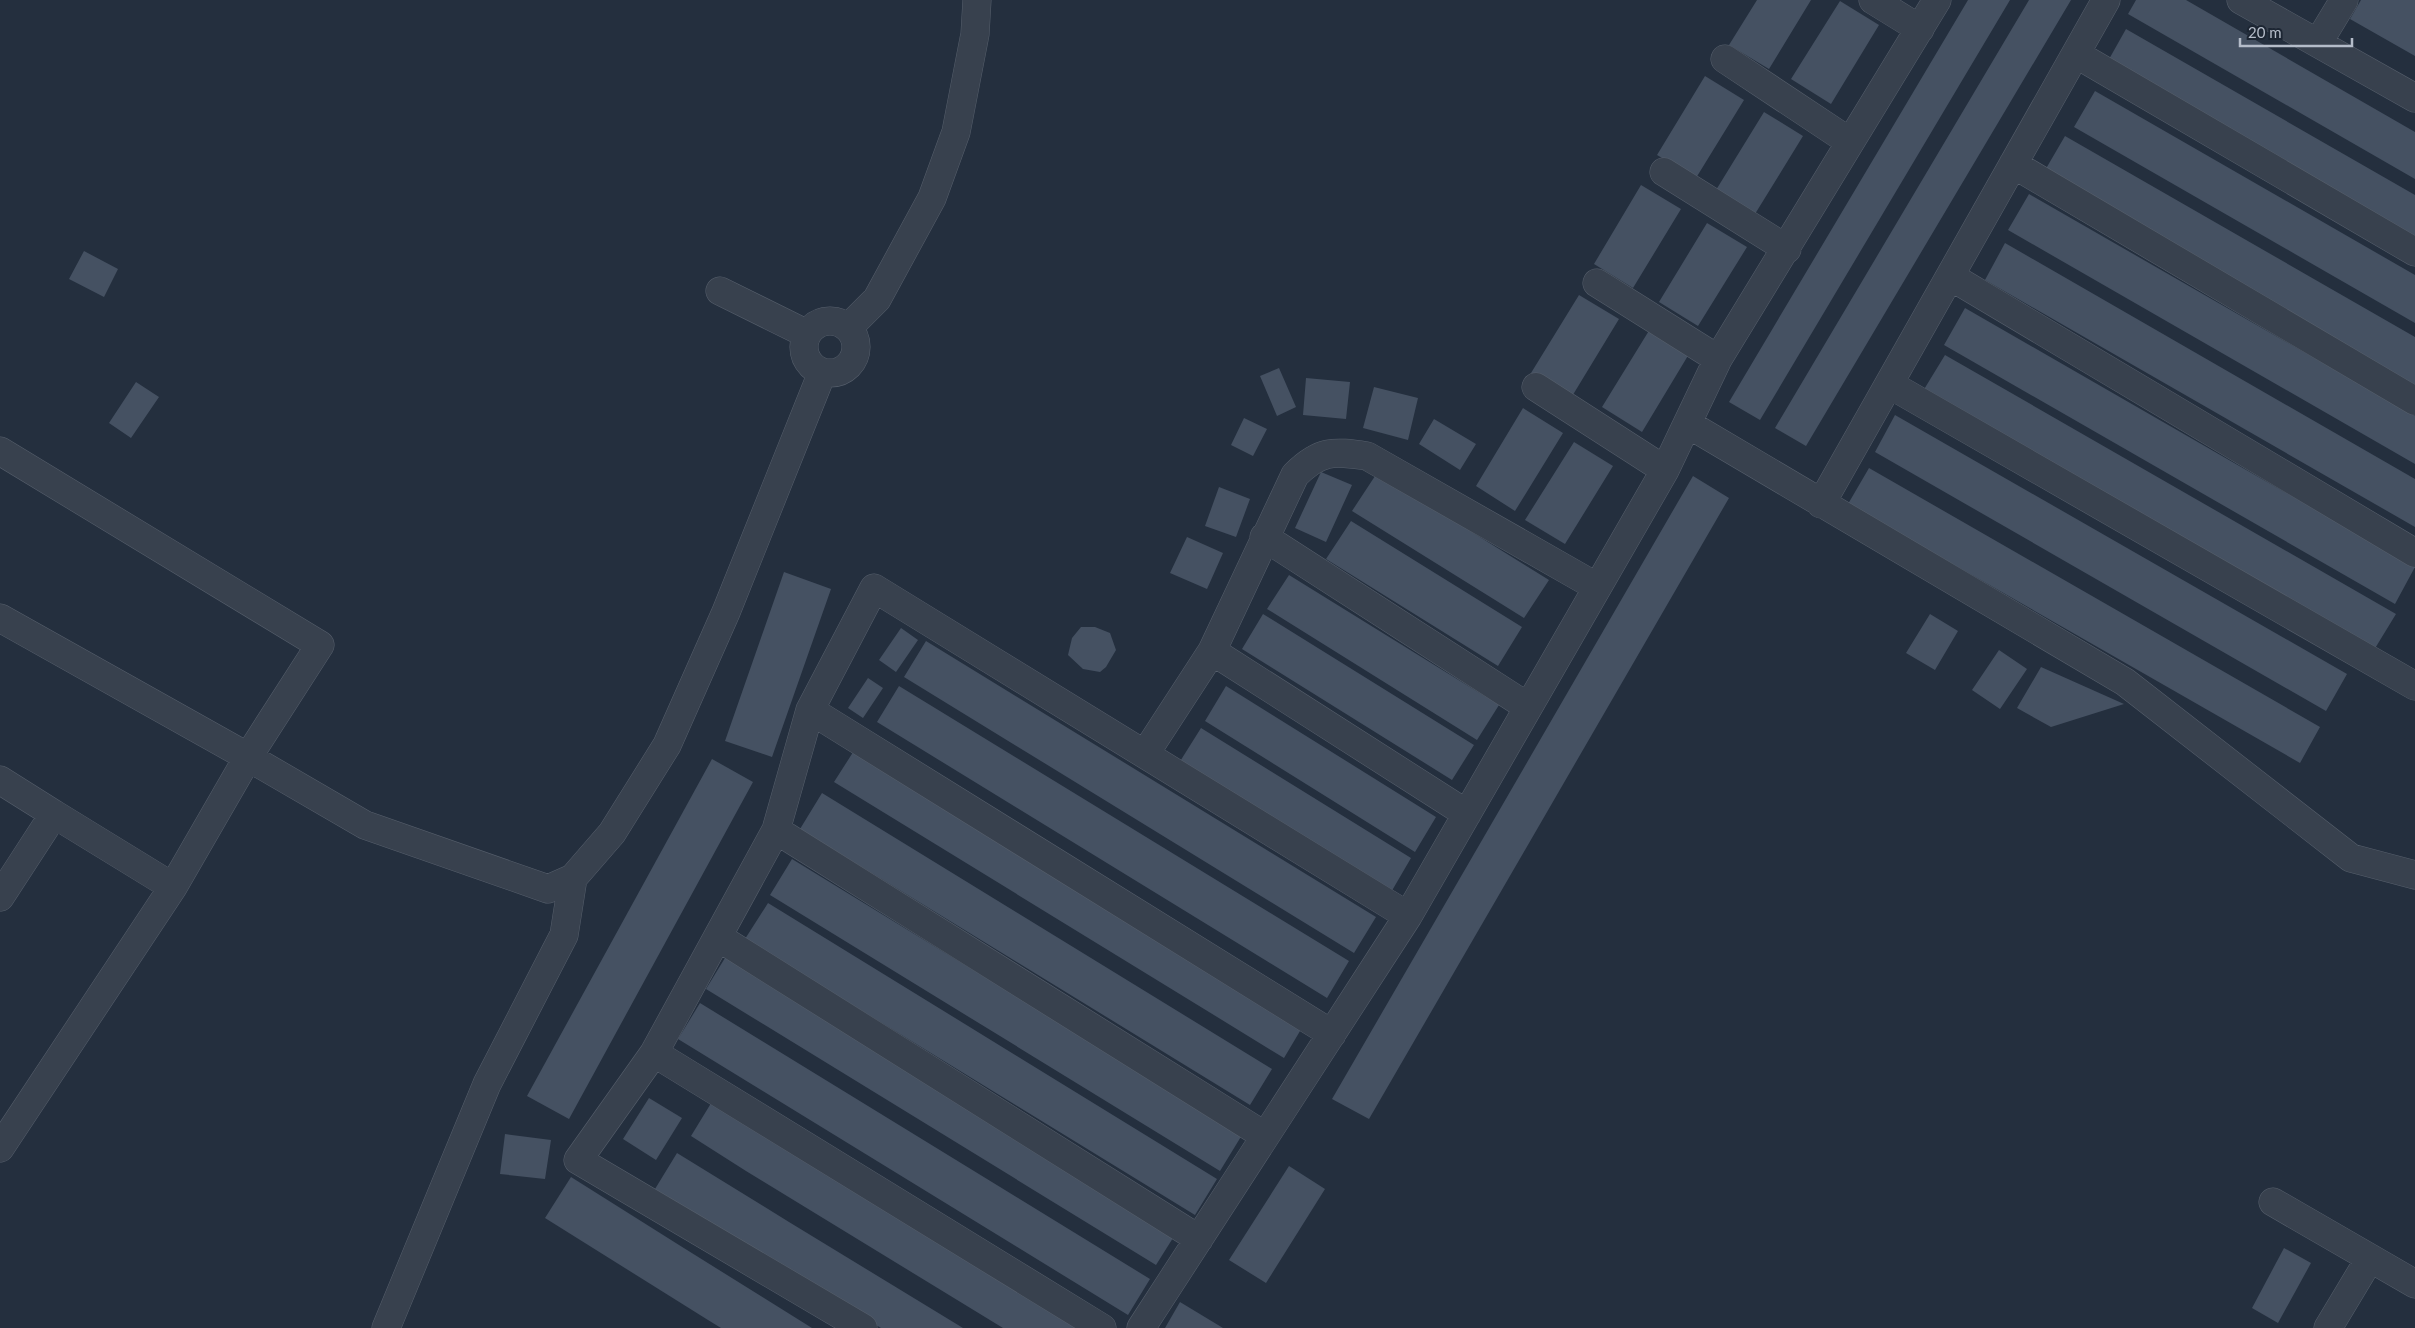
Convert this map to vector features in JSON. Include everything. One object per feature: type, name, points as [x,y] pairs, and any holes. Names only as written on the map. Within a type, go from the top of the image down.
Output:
[{"type":"street","points":[[848,328],[877,299],[932,198],[956,132],[975,34],[977,0]]},
{"type":"street","points":[[1873,0],[1920,29]]},
{"type":"street","points":[[1140,1328],[1408,916],[1665,470],[1718,359],[1937,0]]},
{"type":"street","points":[[1821,504],[2106,0]]},
{"type":"street","points":[[2241,0],[2415,98]]},
{"type":"street","points":[[2318,43],[2344,0]]},
{"type":"street","points":[[2076,54],[2415,252]]},
{"type":"street","points":[[1725,59],[1850,142]]},
{"type":"street","points":[[2013,164],[2415,401]]},
{"type":"street","points":[[1664,172],[1786,250]]},
{"type":"street","points":[[1950,276],[2415,553]]},
{"type":"street","points":[[1597,283],[1718,359]]},
{"type":"street","points":[[720,291],[807,334]]},
{"type":"street","points":[[826,321],[838,322],[848,328],[854,337],[856,349],[853,360],[845,369],[834,374],[822,373],[812,367],[805,357],[804,346],[807,334],[815,325],[826,321]]},
{"type":"street","points":[[0,618],[365,825],[548,889],[573,878],[612,833],[667,745],[726,612],[822,373]]},
{"type":"street","points":[[1889,384],[2415,686]]},
{"type":"street","points":[[1536,387],[1665,470]]},
{"type":"street","points":[[1688,424],[2125,682],[2351,858],[2415,875]]},
{"type":"street","points":[[0,451],[320,644],[248,757],[173,887],[0,1148]]},
{"type":"street","points":[[1145,754],[1212,651],[1264,537],[1295,475],[1310,460],[1337,451],[1367,456],[1597,587]]},
{"type":"street","points":[[1264,537],[1528,707]]},
{"type":"street","points":[[863,1328],[578,1160],[654,1052],[776,830],[810,710],[874,588],[1408,916]]},
{"type":"street","points":[[1212,651],[1467,814]]},
{"type":"street","points":[[810,710],[1332,1034]]},
{"type":"street","points":[[0,780],[173,887]]},
{"type":"street","points":[[0,897],[54,814]]},
{"type":"street","points":[[776,830],[1265,1136]]},
{"type":"street","points":[[386,1328],[487,1084],[564,935],[573,878]]},
{"type":"street","points":[[718,937],[1199,1239]]},
{"type":"street","points":[[654,1052],[1102,1328]]},
{"type":"street","points":[[2272,1202],[2415,1284]]},
{"type":"street","points":[[2328,1328],[2370,1258]]},
{"type":"building","points":[[1757,0],[1811,0],[1769,69],[1729,45]]},
{"type":"building","points":[[1968,0],[2010,0],[1760,420],[1729,402]]},
{"type":"building","points":[[2029,0],[2071,0],[1806,446],[1775,428]]},
{"type":"building","points":[[2136,0],[2186,0],[2415,132],[2415,179],[2128,14]]},
{"type":"building","points":[[2361,0],[2415,0],[2415,56],[2350,19]]},
{"type":"building","points":[[1840,1],[1879,25],[1831,104],[1791,79]]},
{"type":"building","points":[[2126,29],[2415,195],[2415,238],[2108,61]]},
{"type":"building","points":[[1705,76],[1744,100],[1696,178],[1657,155]]},
{"type":"building","points":[[2095,91],[2415,275],[2415,323],[2074,127]]},
{"type":"building","points":[[1764,112],[1803,136],[1755,214],[1716,190]]},
{"type":"building","points":[[2065,136],[2415,337],[2415,385],[2044,172]]},
{"type":"building","points":[[1641,185],[1681,209],[1633,288],[1594,264]]},
{"type":"building","points":[[2029,194],[2415,416],[2415,464],[2008,230]]},
{"type":"building","points":[[1707,223],[1747,247],[1698,326],[1659,302]]},
{"type":"building","points":[[2005,243],[2415,479],[2415,527],[1985,280]]},
{"type":"building","points":[[84,251],[118,269],[104,297],[69,279]]},
{"type":"building","points":[[1579,295],[1619,319],[1571,398],[1531,373]]},
{"type":"building","points":[[1965,308],[2415,567],[2395,604],[1944,345]]},
{"type":"building","points":[[1650,329],[1689,354],[1642,432],[1602,407]]},
{"type":"building","points":[[1945,355],[2396,614],[2374,650],[1923,391]]},
{"type":"building","points":[[1279,368],[1296,407],[1277,416],[1260,376]]},
{"type":"building","points":[[1306,378],[1350,382],[1346,419],[1303,415]]},
{"type":"building","points":[[136,382],[159,397],[131,438],[109,423]]},
{"type":"building","points":[[1374,387],[1418,398],[1408,440],[1363,428]]},
{"type":"building","points":[[1523,408],[1563,433],[1515,511],[1476,486]]},
{"type":"building","points":[[1895,415],[2347,674],[2326,711],[1875,452]]},
{"type":"building","points":[[1244,418],[1267,429],[1253,456],[1231,445]]},
{"type":"building","points":[[1434,419],[1476,444],[1460,470],[1419,444]]},
{"type":"building","points":[[1574,442],[1613,466],[1565,544],[1525,520]]},
{"type":"building","points":[[1869,468],[2320,727],[2300,763],[1848,504]]},
{"type":"building","points":[[1321,472],[1352,485],[1326,542],[1295,528]]},
{"type":"building","points":[[1377,473],[1549,580],[1524,618],[1352,511]]},
{"type":"building","points":[[1693,476],[1729,498],[1369,1119],[1332,1099]]},
{"type":"building","points":[[1219,487],[1250,499],[1236,537],[1205,526]]},
{"type":"building","points":[[1351,521],[1522,627],[1498,666],[1326,559]]},
{"type":"building","points":[[1187,537],[1223,553],[1207,589],[1170,573]]},
{"type":"building","points":[[784,572],[831,589],[772,757],[725,741]]},
{"type":"building","points":[[1289,575],[1499,705],[1477,740],[1267,609]]},
{"type":"building","points":[[1263,614],[1474,745],[1452,780],[1242,649]]},
{"type":"building","points":[[1930,614],[1958,631],[1935,670],[1906,653]]},
{"type":"building","points":[[1081,627],[1095,627],[1110,633],[1116,650],[1106,667],[1100,672],[1083,669],[1068,655],[1072,638]]},
{"type":"building","points":[[901,628],[918,640],[896,672],[879,660]]},
{"type":"building","points":[[926,641],[1376,917],[1354,953],[904,677]]},
{"type":"building","points":[[1999,650],[2027,669],[2000,709],[1972,690]]},
{"type":"building","points":[[2041,667],[2124,704],[2051,727],[2017,708]]},
{"type":"building","points":[[868,678],[883,688],[863,718],[848,708]]},
{"type":"building","points":[[899,686],[1349,961],[1327,998],[877,722]]},
{"type":"building","points":[[1226,686],[1436,817],[1415,852],[1205,721]]},
{"type":"building","points":[[1201,728],[1411,858],[1390,894],[1179,763]]},
{"type":"building","points":[[857,746],[1306,1021],[1284,1058],[834,782]]},
{"type":"building","points":[[712,759],[753,782],[569,1119],[527,1096]]},
{"type":"building","points":[[822,793],[1272,1069],[1250,1105],[800,829]]},
{"type":"building","points":[[792,859],[1242,1135],[1220,1171],[770,895]]},
{"type":"building","points":[[768,903],[1217,1179],[1195,1215],[745,939]]},
{"type":"building","points":[[728,953],[1178,1230],[1156,1265],[706,989]]},
{"type":"building","points":[[700,1003],[1150,1279],[1128,1315],[678,1039]]},
{"type":"building","points":[[649,1098],[682,1118],[656,1160],[623,1139]]},
{"type":"building","points":[[713,1100],[1084,1328],[1003,1328],[746,1171],[691,1136]]},
{"type":"building","points":[[505,1134],[551,1140],[545,1179],[500,1174]]},
{"type":"building","points":[[677,1153],[963,1328],[881,1328],[823,1293],[655,1189]]},
{"type":"building","points":[[1289,1166],[1325,1189],[1266,1283],[1229,1260]]},
{"type":"building","points":[[571,1177],[812,1328],[721,1328],[545,1218]]},
{"type":"building","points":[[2284,1248],[2311,1263],[2278,1323],[2252,1308]]},
{"type":"building","points":[[1180,1302],[1223,1328],[1165,1328]]}]
